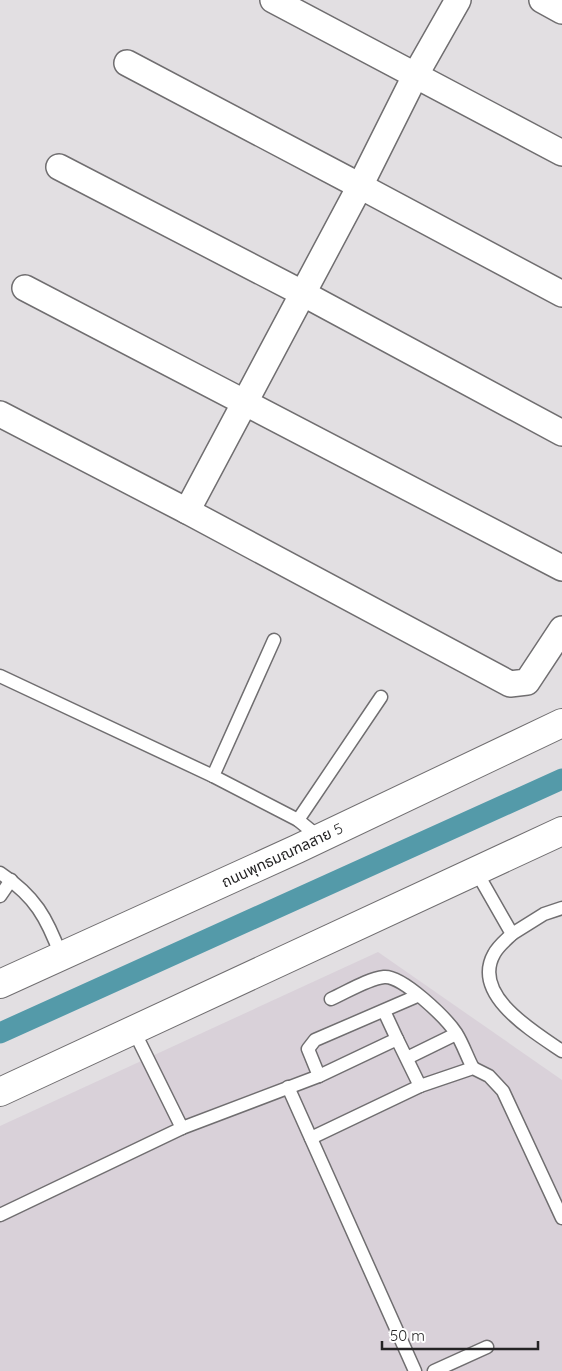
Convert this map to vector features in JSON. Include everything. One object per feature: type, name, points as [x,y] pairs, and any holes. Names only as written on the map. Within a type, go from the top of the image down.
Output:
[{"type":"main road","name":"ถนนพุทธมณฑลสาย 5","points":[[0,984],[320,838],[562,723]]},
{"type":"main road","points":[[0,1092],[562,831]]},
{"type":"street","points":[[273,0],[416,74],[562,153]]},
{"type":"street","points":[[187,511],[304,294],[416,74],[458,0]]},
{"type":"street","points":[[542,0],[562,11]]},
{"type":"street","points":[[127,63],[562,294]]},
{"type":"street","points":[[59,167],[304,294],[562,433]]},
{"type":"street","points":[[25,288],[562,568]]},
{"type":"street","points":[[0,414],[187,511],[510,684],[527,682],[562,629]]},
{"type":"lane","points":[[212,776],[274,640]]},
{"type":"lane","points":[[0,676],[212,776],[298,820],[320,838]]},
{"type":"lane","points":[[298,820],[381,697]]},
{"type":"lane","points":[[476,871],[512,934]]},
{"type":"lane","points":[[0,896],[5,876],[38,906],[50,926],[62,956]]},
{"type":"lane","points":[[562,908],[544,914],[512,934],[494,952],[488,976],[496,996],[525,1026],[562,1051]]},
{"type":"lane","points":[[331,999],[386,976],[396,978],[440,1013],[456,1034],[473,1068],[489,1076],[503,1091],[562,1218]]},
{"type":"lane","points":[[319,1076],[308,1049],[311,1043],[417,996]]},
{"type":"lane","points":[[384,1011],[420,1086]]},
{"type":"lane","points":[[134,1031],[182,1128]]},
{"type":"lane","points":[[407,1058],[456,1034]]},
{"type":"lane","points":[[0,1215],[182,1128],[319,1076],[397,1039]]},
{"type":"lane","points":[[311,1138],[420,1086],[473,1068]]},
{"type":"lane","points":[[288,1087],[414,1371]]},
{"type":"lane","points":[[434,1371],[487,1347]]},
{"type":"shaded area","points":[[378,952],[562,1080],[562,1371],[0,1371],[0,1126]]},
{"type":"waterway","points":[[0,1033],[562,779]]}]
